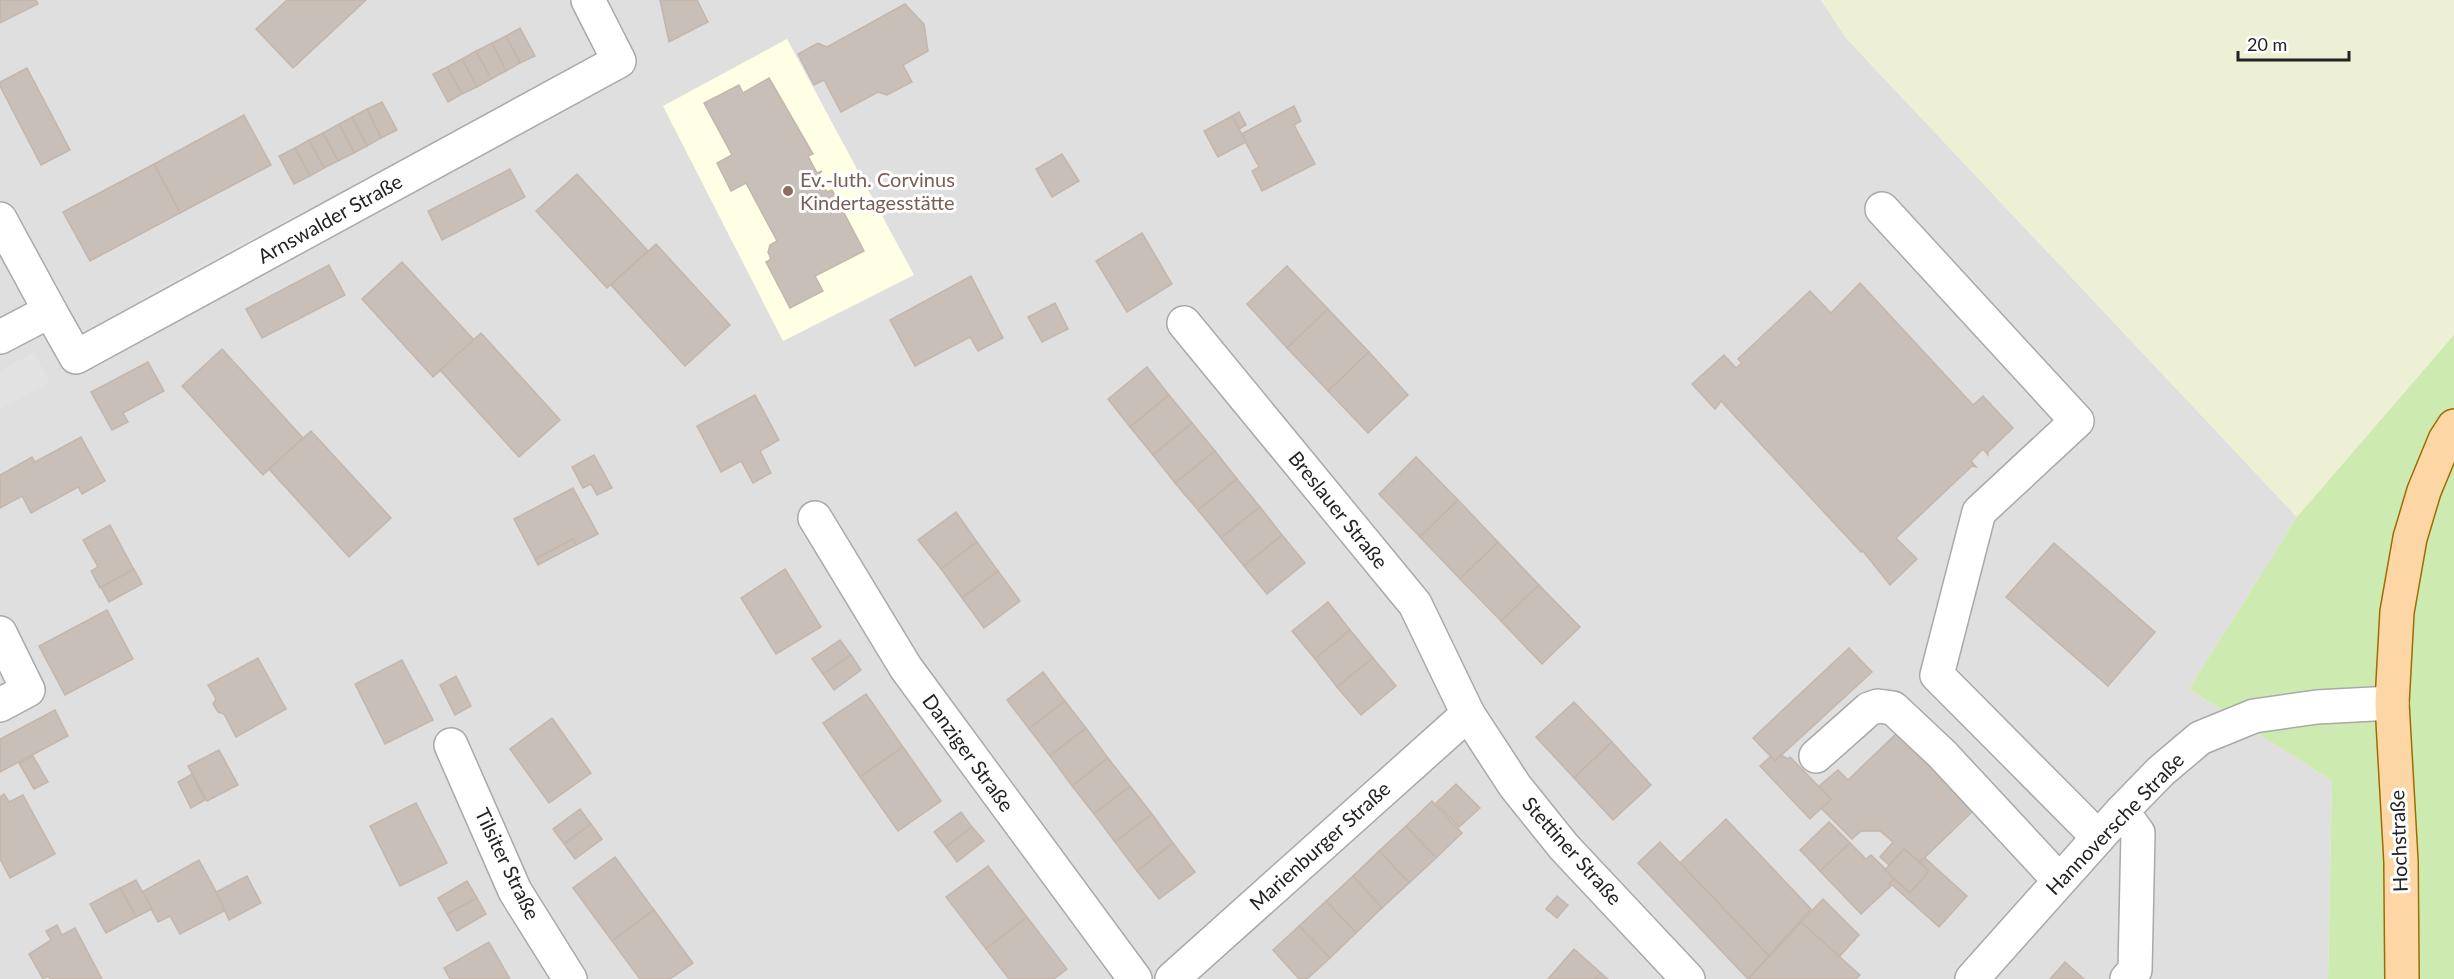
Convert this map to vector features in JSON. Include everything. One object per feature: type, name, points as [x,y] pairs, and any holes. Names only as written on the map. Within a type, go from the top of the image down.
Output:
[{"type":"main road","name":"Hochstraße","points":[[2402,979],[2401,862],[2392,703],[2397,612],[2410,538],[2424,491],[2445,440],[2454,426]]},
{"type":"street","name":"Arnswalder Straße","points":[[50,311],[76,357],[619,61],[588,0]]},
{"type":"street","points":[[1882,209],[2077,421],[1979,512],[1937,675],[2098,837]]},
{"type":"street","points":[[0,219],[50,311],[0,337]]},
{"type":"street","name":"Breslauer Straße","points":[[1184,322],[1415,604],[1468,714]]},
{"type":"street","name":"Danziger Straße","points":[[815,518],[906,668],[1135,979]]},
{"type":"street","points":[[0,633],[28,690],[0,705]]},
{"type":"street","name":"Hannoversche Straße","points":[[1972,979],[2122,811],[2161,771],[2200,738],[2254,716],[2317,707],[2392,703]]},
{"type":"street","points":[[1816,756],[1869,709],[1878,706],[1893,708],[1942,754],[2059,880]]},
{"type":"street","name":"Marienburger Straße","points":[[1172,979],[1468,714]]},
{"type":"street","name":"Stettiner Straße","points":[[1468,714],[1515,786],[1543,821],[1688,979]]},
{"type":"street","name":"Tilsiter Straße","points":[[451,746],[515,891],[570,979]]},
{"type":"street","points":[[2122,811],[2138,833],[2135,970],[2127,979]]},
{"type":"shaded area","points":[[0,0],[1821,0],[1846,38],[2297,517],[2189,689],[2332,781],[2328,979],[0,979]]},
{"type":"shaded area","points":[[1821,0],[2454,0],[2454,335],[2297,517],[1846,38]]},
{"type":"shaded area","name":"Ev.-luth. Corvinus Kindertagesstätte","points":[[787,39],[914,275],[783,341],[663,106]]},
{"type":"shaded area","points":[[308,208],[314,220],[147,308],[140,297]]},
{"type":"shaded area","points":[[34,352],[50,382],[0,409],[0,371]]},
{"type":"green space","points":[[2454,335],[2454,979],[2328,979],[2332,781],[2189,689],[2297,517]]},
{"type":"building","points":[[0,0],[36,0],[38,4],[0,23]]},
{"type":"building","points":[[287,0],[366,0],[293,68],[256,29]]},
{"type":"building","points":[[660,0],[697,0],[708,22],[669,42]]},
{"type":"building","points":[[905,4],[924,24],[928,51],[903,65],[912,82],[887,95],[878,92],[841,112],[824,80],[814,85],[798,54],[818,43],[827,47]]},
{"type":"building","points":[[520,28],[535,56],[520,63],[506,36]]},
{"type":"building","points":[[506,36],[520,63],[506,71],[492,43]]},
{"type":"building","points":[[492,43],[506,71],[491,79],[476,51]]},
{"type":"building","points":[[476,51],[491,79],[477,87],[462,59]]},
{"type":"building","points":[[462,59],[477,87],[462,94],[447,67]]},
{"type":"building","points":[[447,67],[462,94],[448,102],[433,74]]},
{"type":"building","points":[[27,68],[70,150],[41,165],[0,86],[0,82]]},
{"type":"building","points":[[769,78],[813,154],[808,156],[817,173],[822,171],[818,175],[827,192],[832,190],[864,251],[815,276],[823,291],[790,308],[766,262],[771,259],[768,252],[770,245],[777,241],[746,183],[731,191],[717,163],[732,155],[704,103],[739,85],[743,93]]},
{"type":"building","points":[[382,102],[397,130],[381,138],[367,109]]},
{"type":"building","points":[[1294,106],[1301,121],[1294,125],[1315,164],[1262,191],[1252,171],[1259,167],[1241,134]]},
{"type":"building","points":[[367,109],[381,138],[367,146],[352,117]]},
{"type":"building","points":[[1239,112],[1246,125],[1239,129],[1232,116]]},
{"type":"building","points":[[244,115],[271,165],[180,213],[154,164]]},
{"type":"building","points":[[1232,116],[1246,142],[1218,157],[1204,131]]},
{"type":"building","points":[[352,117],[367,146],[354,153],[339,124]]},
{"type":"building","points":[[339,124],[354,153],[338,161],[323,133]]},
{"type":"building","points":[[323,133],[338,161],[324,168],[309,140]]},
{"type":"building","points":[[309,140],[324,168],[310,176],[295,148]]},
{"type":"building","points":[[295,148],[310,176],[294,184],[279,156]]},
{"type":"building","points":[[1062,154],[1079,181],[1052,197],[1036,169]]},
{"type":"building","points":[[154,164],[180,213],[90,261],[63,212]]},
{"type":"building","points":[[510,169],[525,197],[442,240],[428,211]]},
{"type":"building","points":[[577,174],[648,251],[607,288],[536,211]]},
{"type":"building","points":[[1142,233],[1172,284],[1127,312],[1096,261]]},
{"type":"building","points":[[656,244],[730,325],[685,366],[611,285]]},
{"type":"building","points":[[402,262],[474,340],[433,377],[362,299]]},
{"type":"building","points":[[329,265],[345,295],[262,338],[246,309]]},
{"type":"building","points":[[1287,266],[1328,309],[1287,348],[1247,304]]},
{"type":"building","points":[[971,276],[1003,338],[978,351],[970,337],[915,366],[890,320]]},
{"type":"building","points":[[1860,283],[1973,405],[1983,396],[2013,428],[1988,452],[1988,455],[1983,449],[1971,461],[1976,467],[1972,466],[1896,538],[1917,559],[1890,585],[1862,550],[1861,552],[1721,401],[1715,409],[1692,384],[1724,355],[1736,368],[1742,363],[1738,359],[1810,291],[1831,313]]},
{"type":"building","points":[[1055,303],[1068,329],[1042,342],[1028,317]]},
{"type":"building","points":[[1328,309],[1369,352],[1328,391],[1287,348]]},
{"type":"building","points":[[481,333],[560,420],[519,457],[440,370]]},
{"type":"building","points":[[222,349],[303,438],[263,475],[182,386]]},
{"type":"building","points":[[1369,352],[1408,395],[1368,433],[1328,391]]},
{"type":"building","points":[[148,362],[164,391],[123,413],[128,422],[112,430],[91,392]]},
{"type":"building","points":[[1147,367],[1169,395],[1130,427],[1108,399]]},
{"type":"building","points":[[755,395],[779,440],[760,451],[771,473],[753,483],[741,461],[721,472],[697,426]]},
{"type":"building","points":[[1169,395],[1192,423],[1153,455],[1130,427]]},
{"type":"building","points":[[1192,423],[1215,451],[1175,483],[1153,455]]},
{"type":"building","points":[[311,431],[391,518],[349,557],[269,469]]},
{"type":"building","points":[[81,437],[105,481],[82,494],[78,487],[31,513],[22,496],[0,508],[0,475],[32,457],[35,462]]},
{"type":"building","points":[[1215,451],[1237,479],[1198,510],[1175,483]]},
{"type":"building","points":[[594,455],[612,488],[597,495],[591,484],[583,488],[572,467]]},
{"type":"building","points":[[1416,457],[1458,500],[1420,537],[1379,494]]},
{"type":"building","points":[[1237,479],[1260,507],[1221,538],[1198,510]]},
{"type":"building","points":[[573,488],[598,534],[576,545],[573,539],[535,559],[514,519]]},
{"type":"building","points":[[1458,500],[1498,542],[1460,579],[1420,537]]},
{"type":"building","points":[[1260,507],[1282,535],[1244,566],[1221,538]]},
{"type":"building","points":[[956,512],[977,542],[941,569],[918,540]]},
{"type":"building","points":[[110,525],[134,570],[100,588],[91,571],[98,567],[83,540]]},
{"type":"building","points":[[1282,535],[1305,563],[1267,594],[1244,566]]},
{"type":"building","points":[[573,539],[576,545],[538,565],[535,559]]},
{"type":"building","points":[[977,542],[998,571],[962,598],[941,569]]},
{"type":"building","points":[[1498,542],[1539,585],[1501,621],[1460,579]]},
{"type":"building","points":[[2054,543],[2155,632],[2108,686],[2006,597]]},
{"type":"building","points":[[134,569],[142,584],[109,602],[101,587]]},
{"type":"building","points":[[785,569],[821,627],[776,654],[741,598]]},
{"type":"building","points":[[998,571],[1020,601],[984,628],[962,598]]},
{"type":"building","points":[[1539,585],[1580,627],[1542,664],[1501,621]]},
{"type":"building","points":[[1328,602],[1350,630],[1315,659],[1292,631]]},
{"type":"building","points":[[107,610],[133,659],[65,695],[39,646]]},
{"type":"building","points":[[1350,630],[1373,658],[1337,687],[1315,659]]},
{"type":"building","points":[[840,640],[851,655],[823,674],[812,659]]},
{"type":"building","points":[[1849,648],[1872,672],[1775,761],[1753,738]]},
{"type":"building","points":[[851,655],[861,670],[834,690],[823,674]]},
{"type":"building","points":[[258,658],[286,709],[236,737],[224,714],[218,712],[213,704],[216,699],[208,685]]},
{"type":"building","points":[[1373,658],[1396,686],[1361,715],[1337,687]]},
{"type":"building","points":[[402,660],[433,720],[385,744],[355,684]]},
{"type":"building","points":[[1043,672],[1065,701],[1029,729],[1007,700]]},
{"type":"building","points":[[456,676],[471,706],[455,715],[440,685]]},
{"type":"building","points":[[866,694],[903,747],[860,777],[823,723]]},
{"type":"building","points":[[1065,701],[1086,728],[1050,756],[1029,729]]},
{"type":"building","points":[[1574,702],[1612,742],[1574,778],[1536,737]]},
{"type":"building","points":[[55,710],[68,736],[0,772],[0,739]]},
{"type":"building","points":[[552,718],[591,773],[549,803],[510,749]]},
{"type":"building","points":[[1086,728],[1108,758],[1072,786],[1050,756]]},
{"type":"building","points":[[1899,731],[1975,809],[1920,862],[1904,849],[1889,865],[1880,857],[1893,842],[1880,831],[1861,831],[1852,839],[1821,808],[1831,799],[1819,786],[1838,770],[1848,780]]},
{"type":"building","points":[[1612,742],[1651,785],[1613,820],[1574,778]]},
{"type":"building","points":[[903,747],[941,801],[898,831],[860,777]]},
{"type":"building","points":[[219,750],[238,785],[207,801],[188,766]]},
{"type":"building","points":[[1781,755],[1788,759],[1790,757],[1831,799],[1810,819],[1760,766],[1771,756],[1775,761]]},
{"type":"building","points":[[33,756],[48,782],[34,789],[19,763]]},
{"type":"building","points":[[1108,758],[1130,786],[1094,814],[1072,786]]},
{"type":"building","points":[[192,774],[205,800],[191,808],[178,782]]},
{"type":"building","points":[[1456,784],[1480,808],[1459,827],[1436,803]]},
{"type":"building","points":[[1130,786],[1152,814],[1115,842],[1094,814]]},
{"type":"building","points":[[4,794],[9,802],[23,795],[55,854],[10,878],[0,859],[0,797]]},
{"type":"building","points":[[1432,801],[1462,833],[1436,858],[1406,826]]},
{"type":"building","points":[[416,803],[447,863],[400,886],[370,826]]},
{"type":"building","points":[[580,809],[591,824],[564,844],[553,829]]},
{"type":"building","points":[[961,812],[972,827],[946,847],[934,832]]},
{"type":"building","points":[[1152,814],[1173,843],[1137,871],[1115,842]]},
{"type":"building","points":[[1726,819],[1811,909],[1769,956],[1680,863]]},
{"type":"building","points":[[1829,822],[1850,843],[1820,871],[1800,850]]},
{"type":"building","points":[[591,824],[602,839],[575,859],[564,844]]},
{"type":"building","points":[[1406,826],[1436,858],[1409,883],[1379,851]]},
{"type":"building","points":[[972,827],[984,841],[957,862],[946,847]]},
{"type":"building","points":[[1660,842],[1769,956],[1748,979],[1638,863]]},
{"type":"building","points":[[1173,843],[1195,872],[1159,899],[1137,871]]},
{"type":"building","points":[[1850,843],[1866,859],[1871,855],[1895,878],[1889,884],[1891,886],[1861,914],[1820,871]]},
{"type":"building","points":[[1904,849],[1929,871],[1910,893],[1885,870]]},
{"type":"building","points":[[1379,851],[1409,883],[1382,908],[1353,876]]},
{"type":"building","points":[[615,857],[654,910],[612,941],[573,888]]},
{"type":"building","points":[[1925,858],[1967,896],[1939,927],[1890,883],[1894,879],[1910,893],[1929,871],[1920,862]]},
{"type":"building","points":[[199,860],[226,910],[180,934],[170,916],[158,922],[142,892]]},
{"type":"building","points":[[988,866],[1027,917],[986,949],[946,897]]},
{"type":"building","points":[[247,876],[261,903],[229,920],[216,892]]},
{"type":"building","points":[[1353,876],[1382,908],[1356,933],[1326,901]]},
{"type":"building","points":[[136,880],[152,909],[136,917],[120,888]]},
{"type":"building","points":[[467,881],[477,898],[447,914],[438,898]]},
{"type":"building","points":[[120,888],[136,917],[106,933],[90,904]]},
{"type":"building","points":[[1557,896],[1568,905],[1557,918],[1546,909]]},
{"type":"building","points":[[477,898],[486,914],[457,931],[447,914]]},
{"type":"building","points":[[1823,899],[1859,935],[1839,957],[1801,922]]},
{"type":"building","points":[[1326,901],[1356,933],[1330,958],[1299,926]]},
{"type":"building","points":[[654,910],[693,963],[670,979],[640,979],[612,941]]},
{"type":"building","points":[[1027,917],[1067,969],[1054,979],[1009,979],[986,949]]},
{"type":"building","points":[[1801,922],[1860,975],[1856,979],[1748,979]]},
{"type":"building","points":[[57,925],[62,935],[75,928],[102,979],[50,979],[48,976],[43,979],[29,954],[51,940],[46,931]]},
{"type":"building","points":[[1299,926],[1330,958],[1307,979],[1299,979],[1273,950]]},
{"type":"building","points":[[489,942],[510,979],[450,979],[444,968]]},
{"type":"building","points":[[1574,949],[1601,973],[1595,979],[1548,979]]},
{"type":"building","points":[[2065,962],[2084,979],[2050,979]]},
{"type":"building","points":[[1601,973],[1608,979],[1595,979]]},
{"type":"place","name":"Ev.-luth. Corvinus Kindertagesstätte","points":[[788,191]]}]
